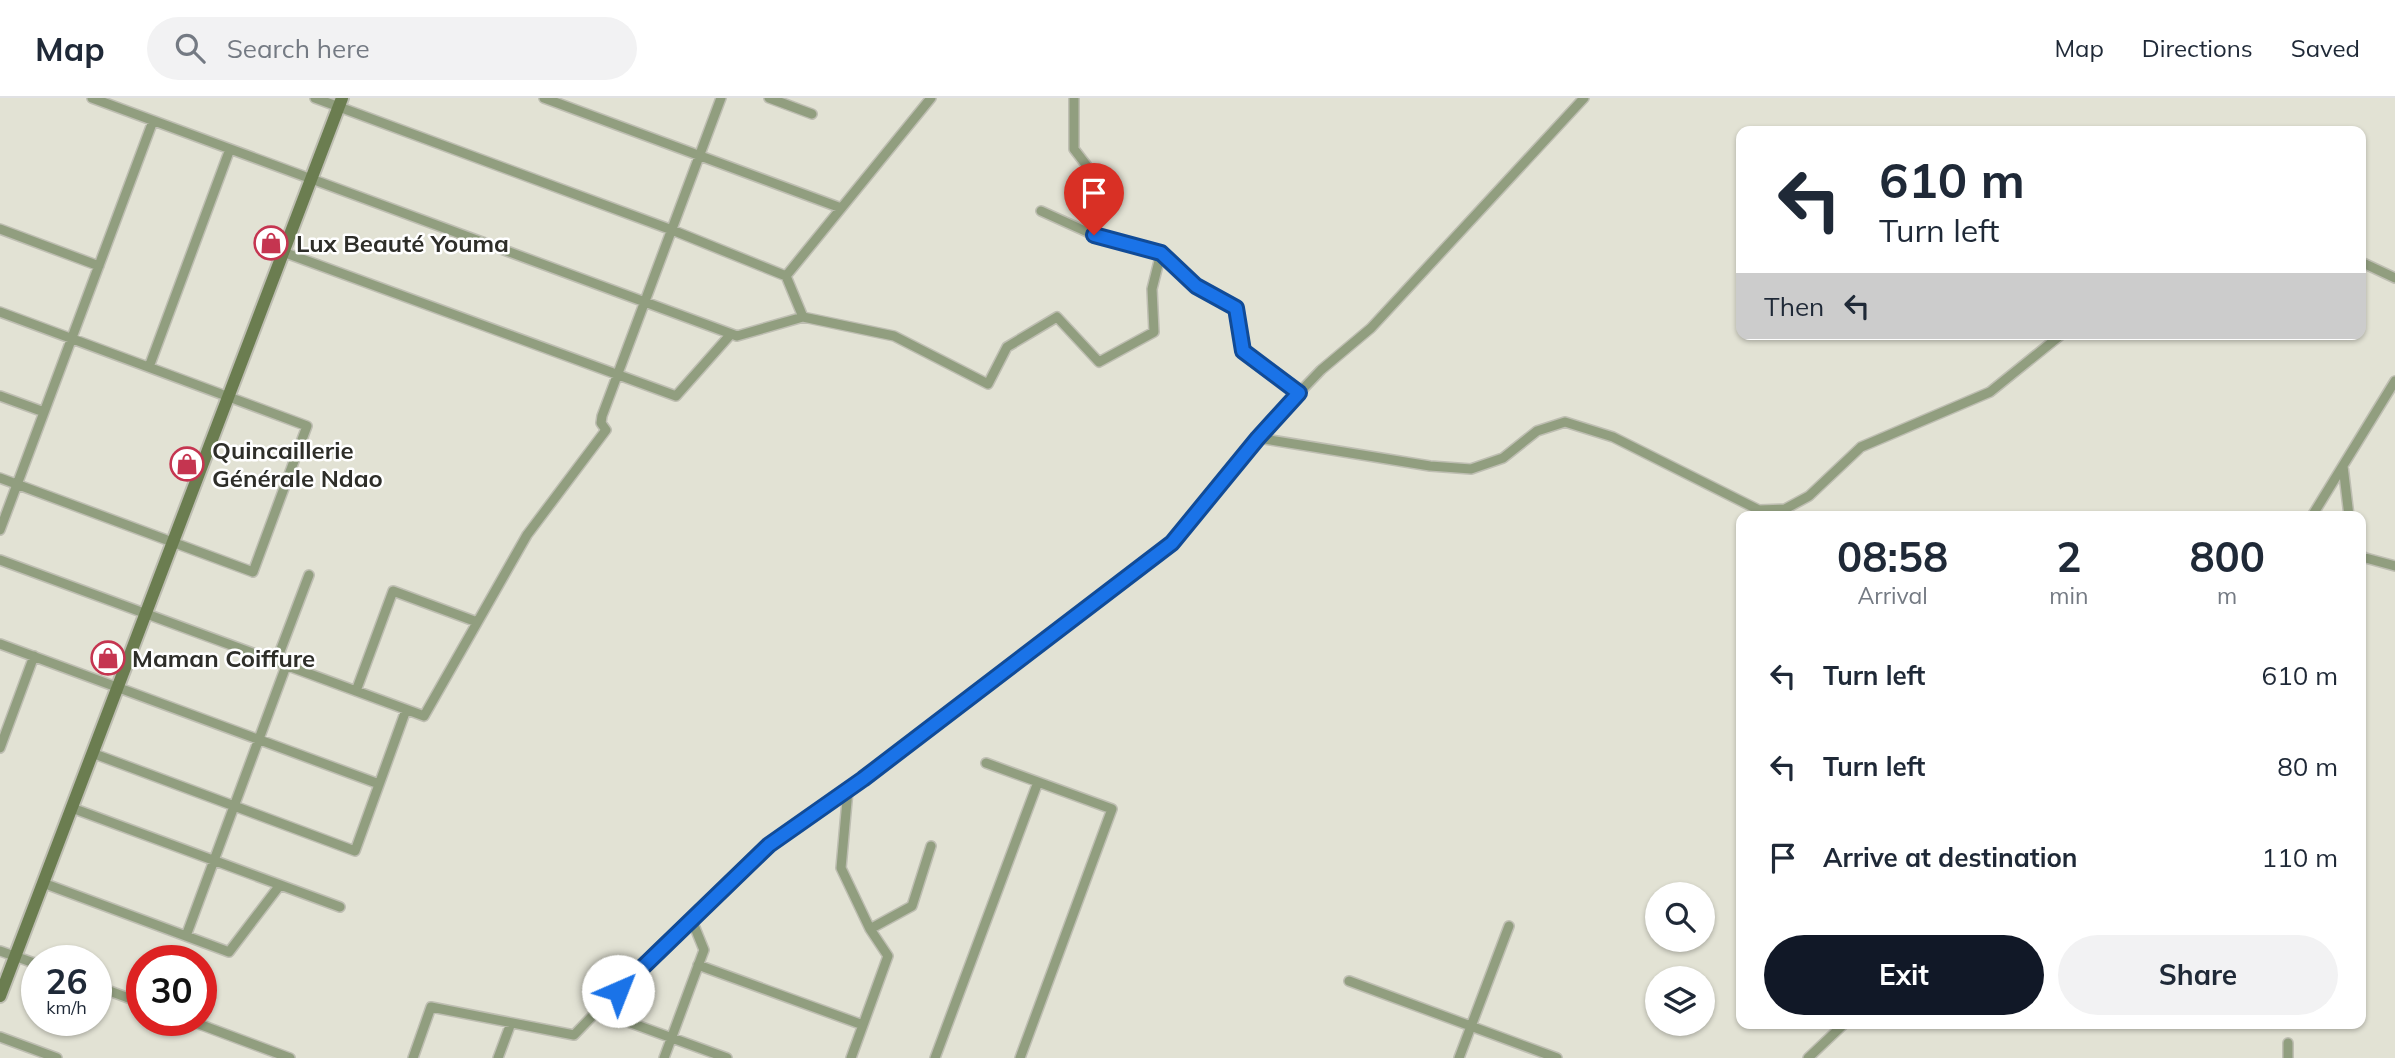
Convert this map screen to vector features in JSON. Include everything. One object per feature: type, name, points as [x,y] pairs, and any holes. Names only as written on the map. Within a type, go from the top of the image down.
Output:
[{"type":"street","points":[[92,98],[737,336],[803,317],[894,336],[988,384],[1007,347],[1057,317],[1099,362],[1154,332],[1152,289],[1161,253]]},
{"type":"street","points":[[315,98],[340,102],[786,276],[803,317]]},
{"type":"street","points":[[544,98],[560,101],[841,208]]},
{"type":"street","points":[[0,560],[424,716],[527,535],[606,430],[601,423],[602,416],[721,98]]},
{"type":"street","points":[[769,98],[812,114]]},
{"type":"street","points":[[786,276],[931,98]]},
{"type":"street","points":[[1074,98],[1074,149],[1100,183],[1102,199]]},
{"type":"street","points":[[413,1058],[432,1007],[574,1035],[769,845],[848,790],[1172,543],[1258,438],[1299,393],[1321,370],[1371,328],[1584,98]]},
{"type":"street","points":[[0,996],[340,102]]},
{"type":"street","points":[[0,530],[153,121]]},
{"type":"street","points":[[149,368],[230,149]]},
{"type":"street","points":[[1041,211],[1094,235],[1161,253],[1196,286],[1236,308],[1243,351],[1299,393]]},
{"type":"street","points":[[0,229],[99,266]]},
{"type":"street","points":[[284,252],[676,397],[731,334]]},
{"type":"street","points":[[2366,264],[2395,278]]},
{"type":"street","points":[[0,313],[307,426],[253,572],[0,478]]},
{"type":"street","points":[[1258,438],[1430,466],[1471,469],[1503,458],[1537,431],[1565,422],[1613,437],[1759,510],[1784,509],[1809,496],[1861,447],[1990,392],[2055,340]]},
{"type":"street","points":[[2315,511],[2395,381]]},
{"type":"street","points":[[0,396],[44,412]]},
{"type":"street","points":[[2343,466],[2348,511]]},
{"type":"street","points":[[2366,558],[2395,566]]},
{"type":"street","points":[[276,662],[309,575]]},
{"type":"street","points":[[356,691],[393,591],[477,622]]},
{"type":"street","points":[[0,644],[379,784]]},
{"type":"street","points":[[0,748],[34,656]]},
{"type":"street","points":[[186,936],[286,666]]},
{"type":"street","points":[[92,753],[355,850],[406,710]]},
{"type":"street","points":[[986,763],[1112,809],[1020,1058]]},
{"type":"street","points":[[935,1058],[1038,782]]},
{"type":"street","points":[[848,790],[841,868],[870,929],[888,956],[851,1058]]},
{"type":"street","points":[[72,808],[340,907]]},
{"type":"street","points":[[870,929],[912,906],[931,846]]},
{"type":"street","points":[[43,883],[229,952],[280,885]]},
{"type":"street","points":[[664,1058],[704,950],[691,919]]},
{"type":"street","points":[[1460,1058],[1509,926]]},
{"type":"street","points":[[0,951],[21,958]]},
{"type":"street","points":[[698,965],[863,1025]]},
{"type":"street","points":[[1349,981],[1543,1056],[1556,1058]]},
{"type":"street","points":[[598,1011],[727,1058]]},
{"type":"street","points":[[498,1058],[511,1023]]},
{"type":"street","points":[[1808,1058],[1839,1029]]},
{"type":"street","points":[[217,1031],[290,1058]]},
{"type":"street","points":[[0,1037],[57,1058]]},
{"type":"street","points":[[2288,1043],[2288,1058]]},
{"type":"place","name":"Lux Beauté Youma","points":[[271,243]]},
{"type":"place","name":"Quincaillerie Générale Ndao","points":[[187,464]]},
{"type":"place","name":"Maman Coiffure","points":[[108,658]]},
{"type":"route","points":[[618,991],[656,950],[769,845],[863,779],[1172,543],[1258,438],[1299,393],[1243,351],[1236,308],[1196,286],[1161,253],[1094,235]]}]
